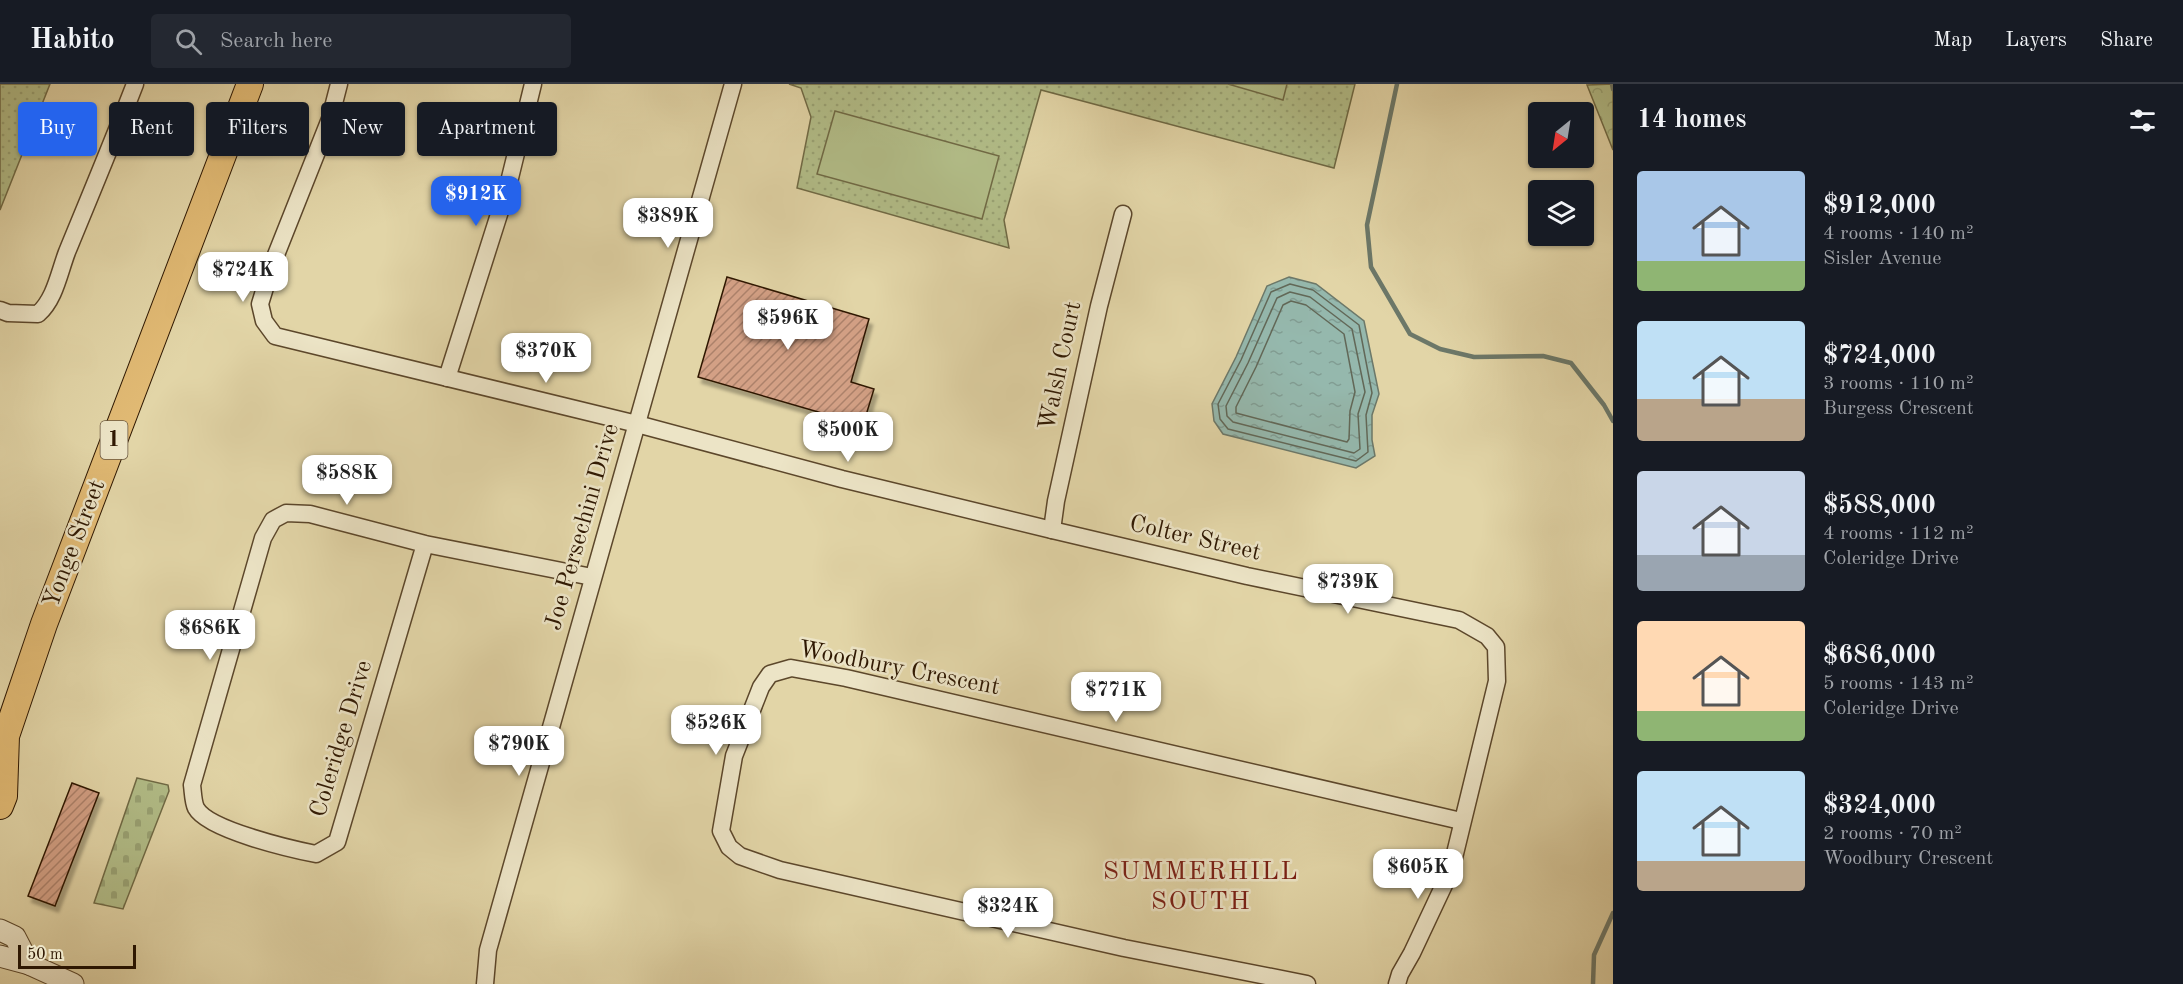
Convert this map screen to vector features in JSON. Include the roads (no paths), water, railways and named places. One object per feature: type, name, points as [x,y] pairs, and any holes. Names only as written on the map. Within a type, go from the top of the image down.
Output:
[{"type":"main road","name":"Yonge Street","points":[[0,806],[4,796],[3,740],[44,624],[250,84]]},
{"type":"street","points":[[0,310],[8,313],[38,314],[43,310],[53,293],[135,84]]},
{"type":"street","name":"Colter Street","points":[[339,84],[330,119],[272,265],[260,304],[264,321],[274,336],[637,424],[842,479],[1052,531],[1247,576],[1460,620],[1487,636],[1496,647],[1497,681],[1461,821],[1451,870],[1397,984]]},
{"type":"street","points":[[447,378],[508,186],[533,84]]},
{"type":"street","name":"Joe Persechini Drive","points":[[485,984],[488,950],[733,84]]},
{"type":"street","name":"Walsh Court","points":[[1052,531],[1056,501],[1096,317],[1123,214]]},
{"type":"street","name":"Coleridge Drive","points":[[425,544],[337,842],[316,854],[228,830],[205,817],[196,809],[192,786],[263,538],[273,520],[286,513],[310,514],[425,544],[592,577]]},
{"type":"street","name":"Woodbury Crescent","points":[[1307,984],[1124,948],[780,870],[740,856],[729,847],[722,831],[734,756],[761,687],[770,674],[791,668],[813,672],[1461,821]]},
{"type":"street","points":[[0,930],[15,937],[29,964]]},
{"type":"street","points":[[0,956],[29,964],[73,984]]},
{"type":"water","points":[[1289,277],[1316,284],[1364,321],[1379,394],[1372,415],[1372,440],[1375,456],[1356,468],[1223,434],[1214,421],[1212,404],[1236,357],[1267,286]]},
{"type":"waterway","points":[[1397,84],[1367,225],[1371,267],[1410,334],[1440,349],[1474,357],[1543,356],[1571,363],[1604,405],[1613,421]]},
{"type":"waterway","points":[[1612,84],[1613,89]]},
{"type":"waterway","points":[[1593,984],[1594,955],[1613,913]]},
{"type":"district","name":"SUMMERHILL SOUTH","points":[[1201,887]]}]
